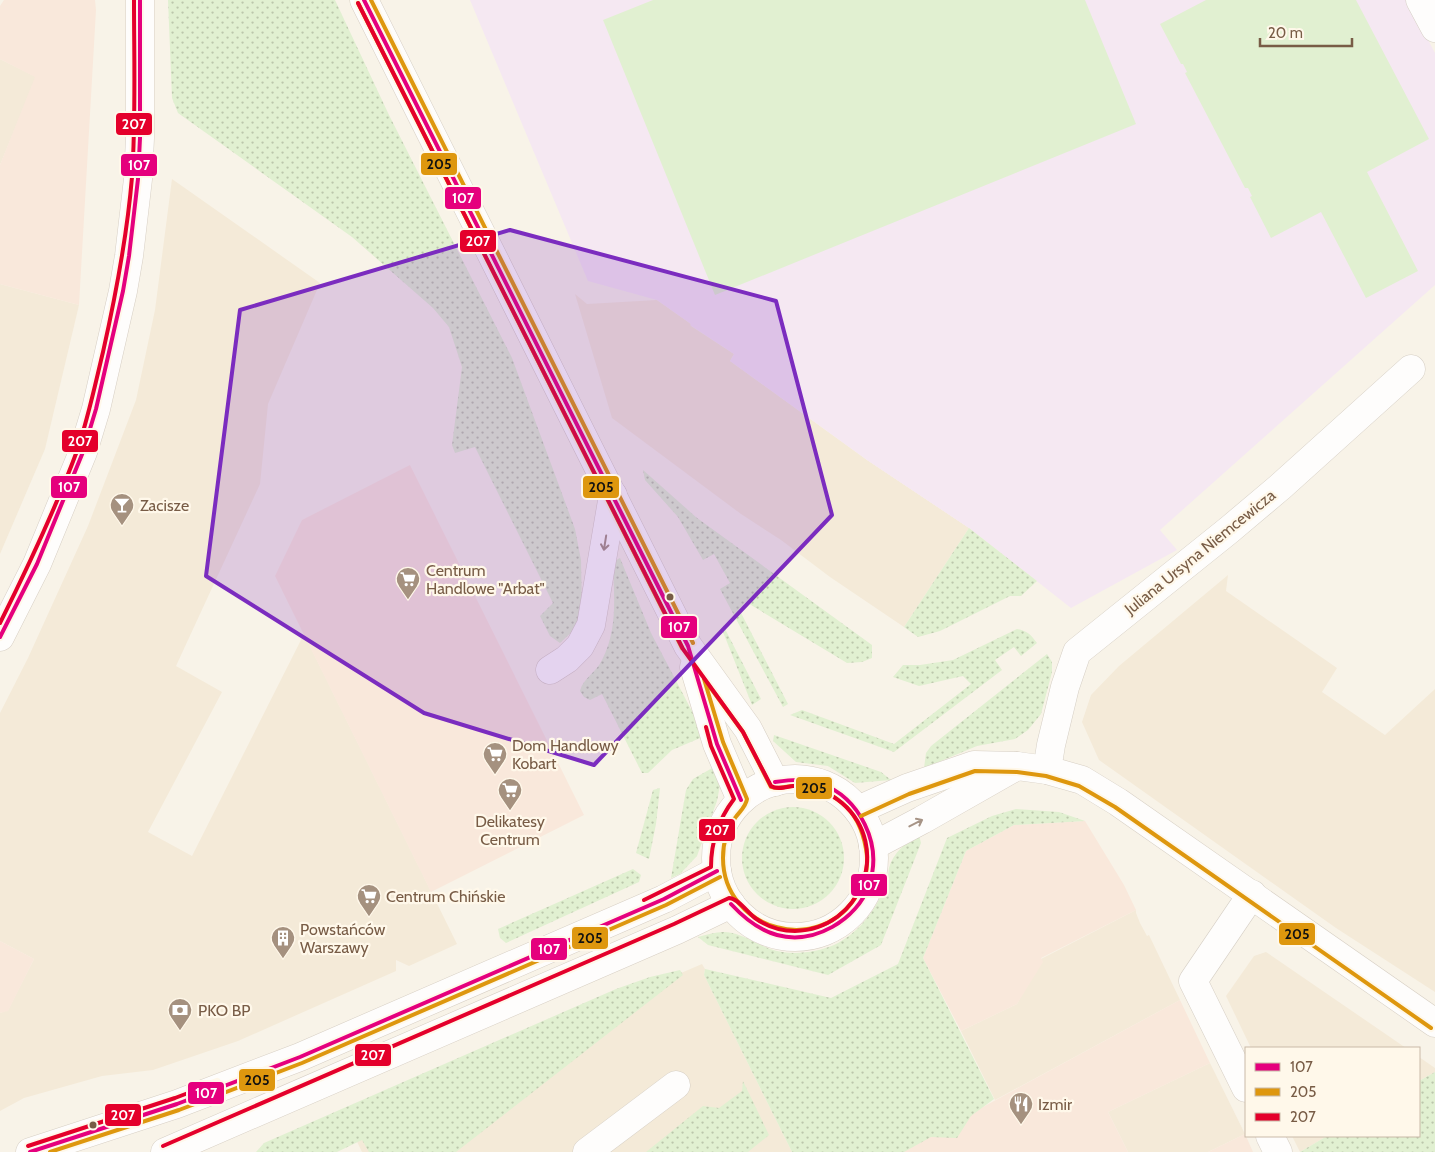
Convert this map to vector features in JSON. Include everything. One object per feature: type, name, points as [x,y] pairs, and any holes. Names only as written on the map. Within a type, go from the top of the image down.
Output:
[{"type":"main road","points":[[0,637],[37,564],[83,452],[96,409],[123,291],[138,179],[140,138],[140,0]]},
{"type":"main road","points":[[364,0],[688,646],[718,744],[742,800]]},
{"type":"main road","points":[[1420,0],[1435,28]]},
{"type":"main road","name":"Juliana Ursyna Niemcewicza","points":[[1047,770],[1051,744],[1065,687],[1077,652],[1280,487],[1411,368]]},
{"type":"main road","points":[[550,670],[567,659],[580,646],[591,625],[613,495]]},
{"type":"main road","points":[[688,646],[748,729],[775,782]]},
{"type":"main road","points":[[858,810],[907,788],[974,765],[1018,766],[1047,770],[1082,780],[1252,894],[1435,1022]]},
{"type":"main road","points":[[873,846],[1018,766]]},
{"type":"main road","points":[[798,779],[821,783],[841,794],[858,810],[868,827],[873,846],[874,866],[869,886],[859,904],[846,919],[828,930],[808,936],[786,937],[765,931],[746,920],[731,904],[722,889],[717,871],[716,852],[721,832],[729,815],[742,800],[757,789],[775,782],[798,779]]},
{"type":"main road","points":[[30,1152],[177,1104],[300,1057],[664,899],[717,871]]},
{"type":"main road","points":[[1245,1086],[1192,981],[1252,894]]},
{"type":"main road","points":[[165,1152],[199,1145],[731,904]]},
{"type":"main road","points":[[587,1152],[676,1085]]},
{"type":"main road","points":[[1270,1137],[1278,1152]]},
{"type":"highlighted area","points":[[510,230],[776,301],[832,515],[594,765],[424,713],[206,576],[240,310]]},
{"type":"shaded area","points":[[4,0],[95,0],[96,10],[79,305],[0,284],[0,165],[35,77],[0,59],[0,6]]},
{"type":"shaded area","points":[[470,0],[1407,0],[1435,53],[1435,285],[1160,530],[1177,550],[1071,608],[969,528],[867,460],[730,361],[734,354],[690,325],[657,300],[588,281]]},
{"type":"shaded area","points":[[0,59],[36,77],[0,165]]},
{"type":"shaded area","points":[[172,179],[320,283],[268,404],[260,484],[176,666],[222,692],[148,832],[192,856],[304,634],[457,944],[409,966],[396,960],[396,971],[238,1041],[153,1070],[102,1076],[24,1098],[0,1111],[0,1013],[8,1010],[34,959],[0,941],[0,713],[28,658],[88,526],[136,400],[155,310]]},
{"type":"shaded area","points":[[0,284],[79,305],[45,449],[0,554]]},
{"type":"shaded area","points":[[575,294],[587,304],[657,300],[691,324],[691,326],[734,354],[730,361],[867,460],[969,528],[904,627],[741,514],[612,418]]},
{"type":"shaded area","points":[[410,465],[584,815],[431,892],[275,576],[302,520]]},
{"type":"shaded area","points":[[1228,575],[1226,591],[1337,668],[1322,692],[1385,735],[1435,689],[1435,992],[1336,928],[1099,760],[1082,722],[1091,695],[1119,666]]},
{"type":"shaded area","points":[[1085,821],[1124,885],[1136,910],[1041,958],[1043,962],[1017,1004],[961,1031],[923,958],[966,851],[1014,825]]},
{"type":"shaded area","points":[[1136,910],[1140,923],[1147,936],[1149,935],[1180,1000],[995,1100],[961,1031],[1017,1004],[1041,959]]},
{"type":"shaded area","points":[[0,941],[34,959],[8,1011],[0,1013]]},
{"type":"shaded area","points":[[1266,952],[1405,1047],[1251,1047],[1226,996],[1254,956]]},
{"type":"shaded area","points":[[702,964],[705,969],[704,975],[792,1152],[362,1152],[345,1117]]},
{"type":"shaded area","points":[[1180,1000],[1210,1063],[1108,1112],[1128,1152],[900,1152]]},
{"type":"shaded area","points":[[1420,1058],[1435,1068],[1435,1072],[1420,1080]]},
{"type":"shaded area","points":[[1210,1063],[1245,1134],[1208,1152],[1128,1152],[1108,1112]]},
{"type":"shaded area","points":[[1245,1134],[1253,1152],[1208,1152]]},
{"type":"shaded area","points":[[1292,1137],[1325,1137],[1300,1152]]},
{"type":"green space","points":[[168,0],[335,0],[389,115],[512,358],[575,529],[581,560],[582,611],[575,629],[560,643],[550,636],[540,616],[553,603],[475,447],[455,453],[452,445],[462,367],[449,327],[433,308],[352,237],[178,113],[172,98]]},
{"type":"green space","points":[[653,0],[1085,0],[1136,124],[715,295],[603,20]]},
{"type":"green space","points":[[1206,0],[1356,0],[1429,139],[1367,172],[1418,271],[1366,298],[1321,212],[1271,238],[1250,197],[1252,196],[1248,188],[1245,188],[1185,73],[1187,72],[1183,64],[1181,64],[1160,24]]},
{"type":"green space","points":[[643,470],[697,518],[872,645],[872,658],[862,662],[847,663],[746,602],[739,609],[788,704],[783,707],[720,589],[730,583],[714,554],[703,560],[678,517],[645,480]]},
{"type":"green space","points":[[969,528],[1037,581],[1021,596],[1010,596],[940,631],[918,637],[904,627]]},
{"type":"green space","points":[[620,558],[651,633],[705,736],[672,750],[648,773],[642,773],[602,694],[590,700],[584,697],[580,691],[584,682],[599,665],[611,636],[614,612],[613,562]]},
{"type":"green space","points":[[723,625],[761,699],[752,705],[723,632]]},
{"type":"green space","points":[[1017,629],[1029,634],[1037,643],[1021,656],[1014,647],[995,660],[1002,670],[894,752],[790,715],[802,710],[894,744],[971,684],[963,676],[919,686],[893,677],[903,665],[920,665],[953,660]]},
{"type":"green space","points":[[1047,654],[1052,662],[1052,672],[1041,714],[1028,730],[1015,739],[977,746],[924,768],[926,753],[931,746]]},
{"type":"green space","points":[[774,735],[881,772],[891,780],[855,783],[828,766],[796,762],[773,741]]},
{"type":"green space","points":[[714,767],[720,785],[717,801],[697,856],[680,874],[671,878],[686,790],[693,779]]},
{"type":"green space","points":[[660,788],[656,824],[649,859],[636,853],[653,790]]},
{"type":"green space","points":[[793,807],[813,811],[829,822],[840,838],[844,858],[840,878],[829,894],[813,905],[793,909],[773,905],[757,894],[746,878],[742,858],[746,838],[757,822],[773,811]]},
{"type":"green space","points":[[1016,809],[1059,812],[1085,821],[1014,825],[966,851],[923,958],[994,1099],[971,1116],[957,1138],[931,1137],[904,1152],[792,1152],[704,975],[705,969],[831,998],[898,964],[947,838],[992,816]]},
{"type":"green space","points":[[919,835],[921,843],[881,945],[828,975],[708,945],[698,937],[728,932],[742,936],[770,949],[794,953],[811,952],[834,945],[858,928],[871,913],[885,887],[889,868],[897,853],[909,841]]},
{"type":"green space","points":[[633,869],[641,875],[639,882],[506,943],[500,938],[498,929]]},
{"type":"green space","points":[[680,970],[683,975],[456,1152],[369,1152],[362,1140],[337,1152],[256,1152],[264,1143],[616,989],[650,977]]},
{"type":"green space","points":[[1435,1072],[1435,1152],[1300,1152],[1325,1137],[1420,1137],[1420,1080]]},
{"type":"green space","points":[[743,1081],[769,1135],[748,1152],[646,1152],[703,1106],[719,1108],[742,1091]]},
{"type":"transit line","name":"207","points":[[0,623],[41,538],[77,451],[85,427],[108,330],[124,243],[132,177],[134,0]]},
{"type":"transit line","name":"107","points":[[0,637],[37,564],[83,452],[96,409],[123,291],[138,179],[140,138],[140,0]]},
{"type":"transit line","name":"107","points":[[364,0],[688,646],[717,744],[741,800]]},
{"type":"transit line","name":"205","points":[[371,0],[693,643]]},
{"type":"transit line","name":"205","points":[[358,3],[682,648]]},
{"type":"transit line","name":"207","points":[[163,1146],[674,924],[729,898],[739,903],[759,921],[774,927],[795,931],[818,927],[837,917],[852,902],[862,883],[867,863],[865,841],[857,821],[842,803],[831,795],[813,788],[800,786],[779,788],[771,786],[743,732],[683,649],[358,3]]},
{"type":"transit line","name":"205","points":[[704,679],[743,732],[771,787],[806,786],[825,792],[847,807],[858,824],[867,855],[867,867],[863,883],[858,893],[842,913],[822,925],[799,930],[777,927],[756,918],[739,903],[727,883],[723,858],[725,842],[730,827],[744,807],[747,799],[723,742],[704,679]]},
{"type":"transit line","name":"207","points":[[644,900],[711,867],[712,848],[716,831],[734,799],[711,746],[706,727]]},
{"type":"transit line","name":"205","points":[[861,816],[909,794],[975,771],[1017,772],[1046,776],[1079,786],[1115,807],[1431,1028]]},
{"type":"transit line","name":"107","points":[[731,904],[746,919],[764,930],[777,935],[805,936],[819,933],[844,919],[855,909],[869,885],[873,869],[873,854],[865,824],[857,811],[834,790],[815,781],[775,782]]},
{"type":"transit line","name":"107","points":[[30,1152],[177,1104],[300,1057],[664,899],[717,871]]},
{"type":"transit line","name":"205","points":[[50,1152],[179,1110],[302,1063],[666,905],[720,877]]},
{"type":"transit line","name":"207","points":[[28,1146],[175,1098],[217,1082]]},
{"type":"place","name":"Zacisze","points":[[122,526]]},
{"type":"place","name":"Centrum Handlowe \"Arbat\"","points":[[408,600]]},
{"type":"place","name":"Dom Handlowy Kobart","points":[[495,775]]},
{"type":"place","name":"Delikatesy Centrum","points":[[510,811]]},
{"type":"place","name":"Centrum Chińskie","points":[[369,917]]},
{"type":"place","name":"Powstańców Warszawy","points":[[283,959]]},
{"type":"place","name":"PKO BP","points":[[180,1031]]},
{"type":"place","name":"Izmir","points":[[1021,1125]]}]
